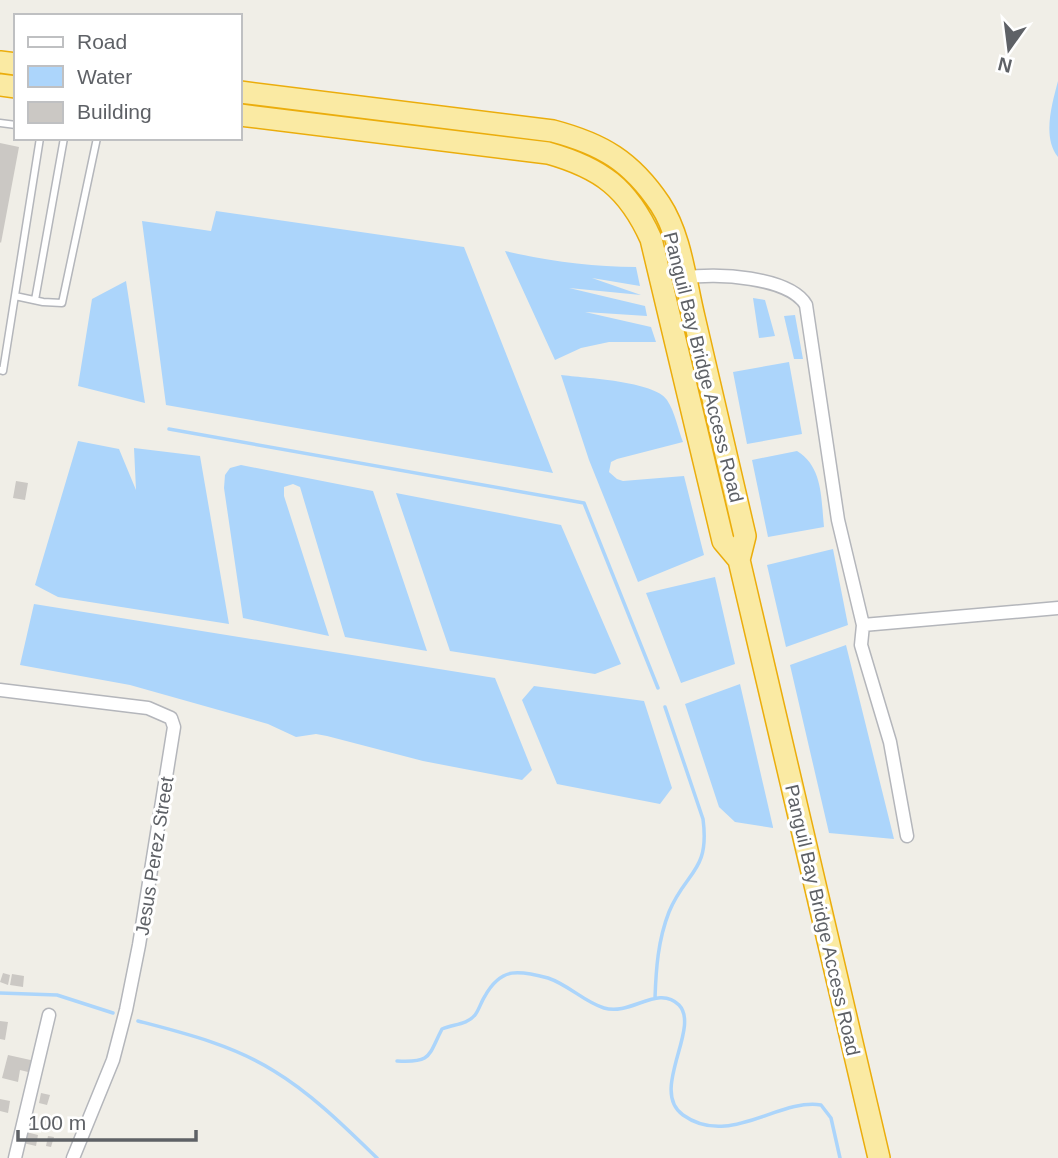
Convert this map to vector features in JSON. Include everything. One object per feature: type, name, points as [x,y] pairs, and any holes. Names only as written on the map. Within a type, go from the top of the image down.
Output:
[{"type":"highway","name":"Panguil Bay Bridge Access Road","points":[[242,92],[553,131],[581,138],[605,149],[628,167],[662,207],[673,231],[745,536],[739,560]]},
{"type":"highway","name":"Panguil Bay Bridge Access Road","points":[[242,115],[548,153],[593,169],[613,184],[642,218],[651,239],[723,541],[739,560],[879,1158]]},
{"type":"street","points":[[685,278],[715,274],[777,286],[802,298],[806,305],[838,520],[863,625],[860,635],[863,655],[890,742],[907,836]]},
{"type":"street","points":[[863,625],[1058,608]]},
{"type":"street","name":"Jesus Perez Street","points":[[0,690],[148,708],[171,718],[174,727],[126,1010],[113,1060],[73,1158]]},
{"type":"street","points":[[15,1158],[49,1016]]},
{"type":"lane","points":[[0,370],[3,371],[40,140]]},
{"type":"lane","points":[[35,300],[64,140]]},
{"type":"lane","points":[[15,296],[62,303],[97,140]]},
{"type":"green space","points":[[242,102],[551,141],[600,158],[621,174],[652,212],[662,235],[732,526],[661,235],[652,216],[642,200],[618,174],[588,156],[550,142]]},
{"type":"water","points":[[1058,81],[1058,157],[1050,140],[1049,130]]},
{"type":"water","points":[[216,211],[464,247],[553,473],[166,405],[142,221],[211,231]]},
{"type":"water","points":[[505,251],[570,263],[636,267],[640,286],[592,278],[641,295],[569,288],[645,306],[647,316],[585,312],[651,327],[656,342],[609,342],[581,348],[555,360]]},
{"type":"water","points":[[126,281],[145,403],[78,386],[92,299]]},
{"type":"water","points":[[753,298],[765,300],[775,336],[759,338]]},
{"type":"water","points":[[795,315],[803,359],[794,359],[784,316]]},
{"type":"water","points":[[789,362],[802,434],[747,444],[733,372]]},
{"type":"water","points":[[561,375],[649,388],[667,400],[683,442],[617,459],[611,462],[609,472],[623,481],[684,476],[704,555],[638,582],[589,460]]},
{"type":"water","points":[[78,441],[119,449],[136,490],[134,448],[200,456],[229,624],[58,597],[35,585]]},
{"type":"water","points":[[797,451],[806,458],[816,474],[824,527],[768,537],[752,460]]},
{"type":"water","points":[[241,465],[373,491],[427,651],[345,637],[300,487],[293,484],[284,487],[284,496],[329,636],[243,618],[224,488],[225,475],[230,468]]},
{"type":"water","points":[[396,493],[561,525],[621,664],[595,674],[450,651]]},
{"type":"water","points":[[833,549],[848,625],[786,647],[767,565]]},
{"type":"water","points":[[715,577],[735,664],[681,683],[646,593]]},
{"type":"water","points":[[34,604],[495,678],[532,770],[522,780],[423,761],[327,736],[316,734],[296,737],[268,724],[130,685],[20,665]]},
{"type":"water","points":[[846,645],[894,839],[829,833],[790,665]]},
{"type":"water","points":[[740,684],[773,828],[735,822],[719,807],[685,704]]},
{"type":"water","points":[[534,686],[644,701],[672,788],[660,804],[557,784],[522,700]]},
{"type":"building","points":[[0,143],[19,147],[1,243],[0,242]]},
{"type":"building","points":[[16,481],[28,483],[25,500],[13,498]]},
{"type":"building","points":[[3,973],[10,975],[8,985],[0,982]]},
{"type":"building","points":[[12,974],[24,976],[23,987],[10,985]]},
{"type":"building","points":[[0,1021],[8,1022],[5,1040],[0,1039]]},
{"type":"building","points":[[8,1055],[35,1061],[32,1073],[20,1070],[18,1082],[2,1078]]},
{"type":"building","points":[[41,1093],[50,1095],[47,1105],[39,1103]]},
{"type":"building","points":[[0,1099],[10,1101],[8,1113],[0,1111]]},
{"type":"building","points":[[26,1132],[38,1135],[36,1146],[23,1143]]},
{"type":"building","points":[[48,1136],[54,1137],[51,1147],[46,1146]]},
{"type":"waterway","points":[[169,429],[584,503],[658,688]]},
{"type":"waterway","points":[[655,998],[658,955],[665,923],[676,898],[700,861],[704,837],[703,819],[665,707]]},
{"type":"waterway","points":[[397,1061],[417,1061],[427,1056],[442,1029],[472,1018],[491,987],[504,975],[512,973],[528,973],[548,978],[604,1008],[624,1008],[653,999],[671,999],[679,1005],[684,1015],[684,1029],[671,1091],[674,1104],[683,1115],[700,1124],[718,1126],[753,1120],[788,1108],[821,1105],[831,1118],[840,1158]]},
{"type":"waterway","points":[[0,993],[57,995],[113,1013]]},
{"type":"waterway","points":[[138,1021],[208,1041],[258,1062],[315,1100],[377,1158]]}]
